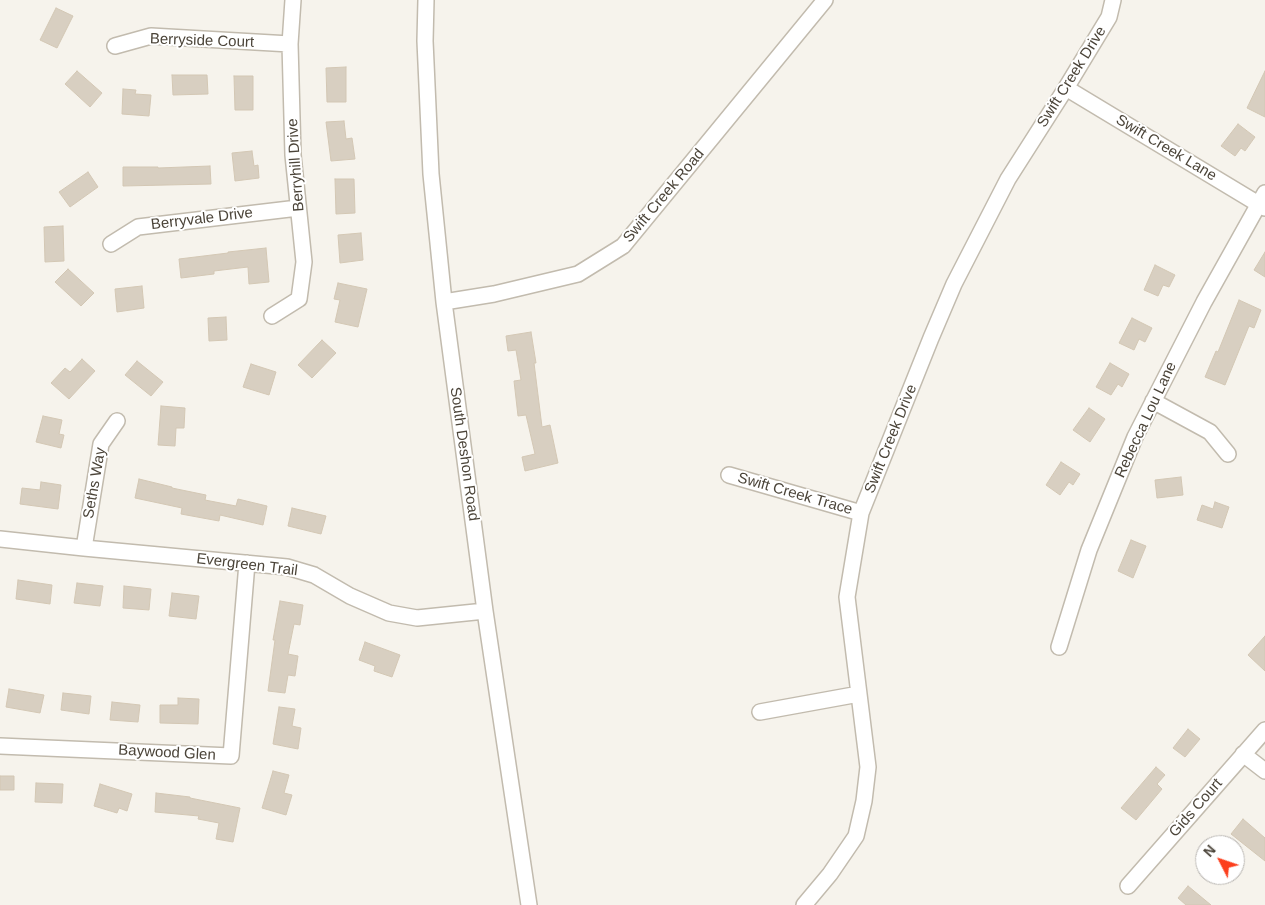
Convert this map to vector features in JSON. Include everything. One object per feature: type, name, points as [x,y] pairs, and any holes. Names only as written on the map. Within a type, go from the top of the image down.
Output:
[{"type":"street","name":"Berryhill Drive","points":[[272,316],[299,299],[304,262],[293,155],[290,44],[293,0]]},
{"type":"street","name":"South Deshon Road","points":[[426,0],[425,41],[431,174],[444,302],[485,611],[529,905]]},
{"type":"street","name":"Swift Creek Road","points":[[444,302],[494,294],[578,274],[623,246],[825,0]]},
{"type":"street","name":"Swift Creek Drive","points":[[804,905],[830,874],[856,836],[864,801],[868,767],[847,597],[861,513],[923,356],[954,284],[1008,179],[1109,16],[1113,0]]},
{"type":"street","name":"Berryside Court","points":[[115,46],[151,36],[290,44]]},
{"type":"street","name":"Swift Creek Lane","points":[[1066,88],[1263,202]]},
{"type":"street","name":"Rebecca Lou Lane","points":[[1059,647],[1089,550],[1135,437],[1204,302],[1263,202]]},
{"type":"street","name":"Berryvale Drive","points":[[111,244],[138,227],[298,208]]},
{"type":"street","points":[[1153,401],[1210,432],[1228,454]]},
{"type":"street","name":"Seths Way","points":[[84,548],[101,444],[117,422]]},
{"type":"street","name":"Swift Creek Trace","points":[[729,475],[861,513]]},
{"type":"street","name":"Evergreen Trail","points":[[0,539],[287,567],[314,575],[350,596],[389,613],[417,618],[485,611]]},
{"type":"street","name":"Baywood Glen","points":[[0,746],[231,756],[247,563]]},
{"type":"street","points":[[760,712],[859,694]]},
{"type":"street","name":"Gids Court","points":[[1128,886],[1265,730]]},
{"type":"street","points":[[1242,754],[1265,771]]},
{"type":"building","points":[[56,8],[73,16],[57,48],[40,40]]},
{"type":"building","points":[[346,67],[346,102],[327,102],[326,68]]},
{"type":"building","points":[[77,71],[102,93],[90,107],[65,84]]},
{"type":"building","points":[[1265,71],[1265,117],[1247,108]]},
{"type":"building","points":[[172,75],[207,75],[208,94],[173,95]]},
{"type":"building","points":[[234,76],[253,76],[253,110],[235,110]]},
{"type":"building","points":[[123,89],[136,90],[135,94],[151,95],[149,116],[122,114]]},
{"type":"building","points":[[344,121],[346,139],[352,138],[355,159],[331,161],[326,122]]},
{"type":"building","points":[[1238,124],[1255,137],[1245,151],[1241,148],[1235,156],[1221,146]]},
{"type":"building","points":[[252,151],[254,166],[258,165],[259,178],[235,181],[232,153]]},
{"type":"building","points":[[210,166],[211,184],[123,186],[123,167]]},
{"type":"building","points":[[88,172],[98,187],[70,207],[59,192]]},
{"type":"building","points":[[335,179],[354,179],[355,213],[336,214]]},
{"type":"building","points":[[63,226],[64,261],[45,262],[44,227]]},
{"type":"building","points":[[361,233],[363,260],[340,263],[338,235]]},
{"type":"building","points":[[266,248],[269,282],[249,284],[248,267],[214,271],[214,274],[181,278],[179,259]]},
{"type":"building","points":[[1265,252],[1265,277],[1254,270]]},
{"type":"building","points":[[1155,265],[1175,275],[1169,287],[1163,285],[1158,296],[1144,290]]},
{"type":"building","points":[[68,269],[94,293],[81,306],[55,282]]},
{"type":"building","points":[[338,283],[367,289],[358,327],[335,322],[340,300],[334,299]]},
{"type":"building","points":[[142,286],[144,308],[117,312],[115,289]]},
{"type":"building","points":[[1239,300],[1261,310],[1254,328],[1249,326],[1225,385],[1205,377],[1216,351],[1218,352]]},
{"type":"building","points":[[226,317],[227,340],[209,341],[208,318]]},
{"type":"building","points":[[1132,318],[1152,328],[1145,342],[1139,339],[1134,350],[1119,343]]},
{"type":"building","points":[[531,332],[542,427],[550,425],[558,463],[525,471],[522,457],[535,454],[526,415],[518,416],[514,381],[521,380],[516,350],[508,351],[506,336]]},
{"type":"building","points":[[322,340],[336,353],[312,378],[298,365]]},
{"type":"building","points":[[82,359],[95,371],[69,399],[51,383],[65,368],[70,372]]},
{"type":"building","points":[[137,361],[163,382],[151,396],[125,375]]},
{"type":"building","points":[[1110,363],[1129,374],[1122,387],[1118,384],[1111,395],[1096,387]]},
{"type":"building","points":[[251,364],[276,372],[269,395],[243,387]]},
{"type":"building","points":[[161,406],[185,408],[184,428],[176,428],[175,446],[158,445]]},
{"type":"building","points":[[1089,408],[1105,419],[1090,442],[1073,430]]},
{"type":"building","points":[[43,416],[62,420],[59,434],[64,435],[61,448],[36,442]]},
{"type":"building","points":[[1061,462],[1080,474],[1073,485],[1069,482],[1060,495],[1046,485]]},
{"type":"building","points":[[1181,477],[1183,495],[1157,498],[1155,480]]},
{"type":"building","points":[[139,479],[206,495],[205,500],[236,506],[238,499],[267,506],[263,525],[220,515],[219,521],[181,514],[182,508],[135,498]]},
{"type":"building","points":[[41,482],[61,485],[58,509],[20,504],[22,488],[40,490]]},
{"type":"building","points":[[1215,502],[1229,507],[1222,528],[1197,520],[1202,505],[1213,509]]},
{"type":"building","points":[[292,508],[326,516],[321,534],[288,526]]},
{"type":"building","points":[[1131,540],[1146,546],[1133,578],[1118,571]]},
{"type":"building","points":[[18,580],[52,585],[50,604],[16,599]]},
{"type":"building","points":[[77,583],[103,586],[100,606],[74,603]]},
{"type":"building","points":[[124,586],[151,589],[149,610],[123,608]]},
{"type":"building","points":[[172,593],[199,596],[196,619],[169,616]]},
{"type":"building","points":[[280,601],[303,605],[300,625],[294,624],[288,654],[298,656],[295,676],[288,675],[285,693],[268,691],[275,640],[273,640]]},
{"type":"building","points":[[1265,636],[1265,671],[1248,655]]},
{"type":"building","points":[[365,642],[400,655],[392,677],[374,671],[375,666],[359,660]]},
{"type":"building","points":[[9,689],[44,695],[40,713],[6,707]]},
{"type":"building","points":[[63,693],[91,696],[89,714],[61,710]]},
{"type":"building","points":[[178,698],[199,699],[198,724],[160,723],[160,705],[178,705]]},
{"type":"building","points":[[112,702],[140,705],[138,722],[110,720]]},
{"type":"building","points":[[279,707],[295,709],[292,726],[301,728],[298,749],[273,744]]},
{"type":"building","points":[[1188,729],[1200,739],[1185,757],[1173,748]]},
{"type":"building","points":[[1156,767],[1165,775],[1157,784],[1162,789],[1136,820],[1121,808]]},
{"type":"building","points":[[273,771],[289,775],[284,793],[292,795],[286,815],[262,808]]},
{"type":"building","points":[[0,776],[14,776],[14,790],[0,790]]},
{"type":"building","points":[[36,783],[63,784],[62,803],[35,802]]},
{"type":"building","points":[[100,784],[132,794],[127,811],[119,808],[117,813],[94,806]]},
{"type":"building","points":[[156,793],[190,797],[240,808],[233,842],[216,839],[219,823],[198,819],[199,816],[155,812]]},
{"type":"building","points":[[1243,819],[1265,838],[1265,861],[1245,845],[1245,835],[1231,834]]},
{"type":"building","points":[[1188,886],[1211,905],[1186,905],[1178,898]]}]
